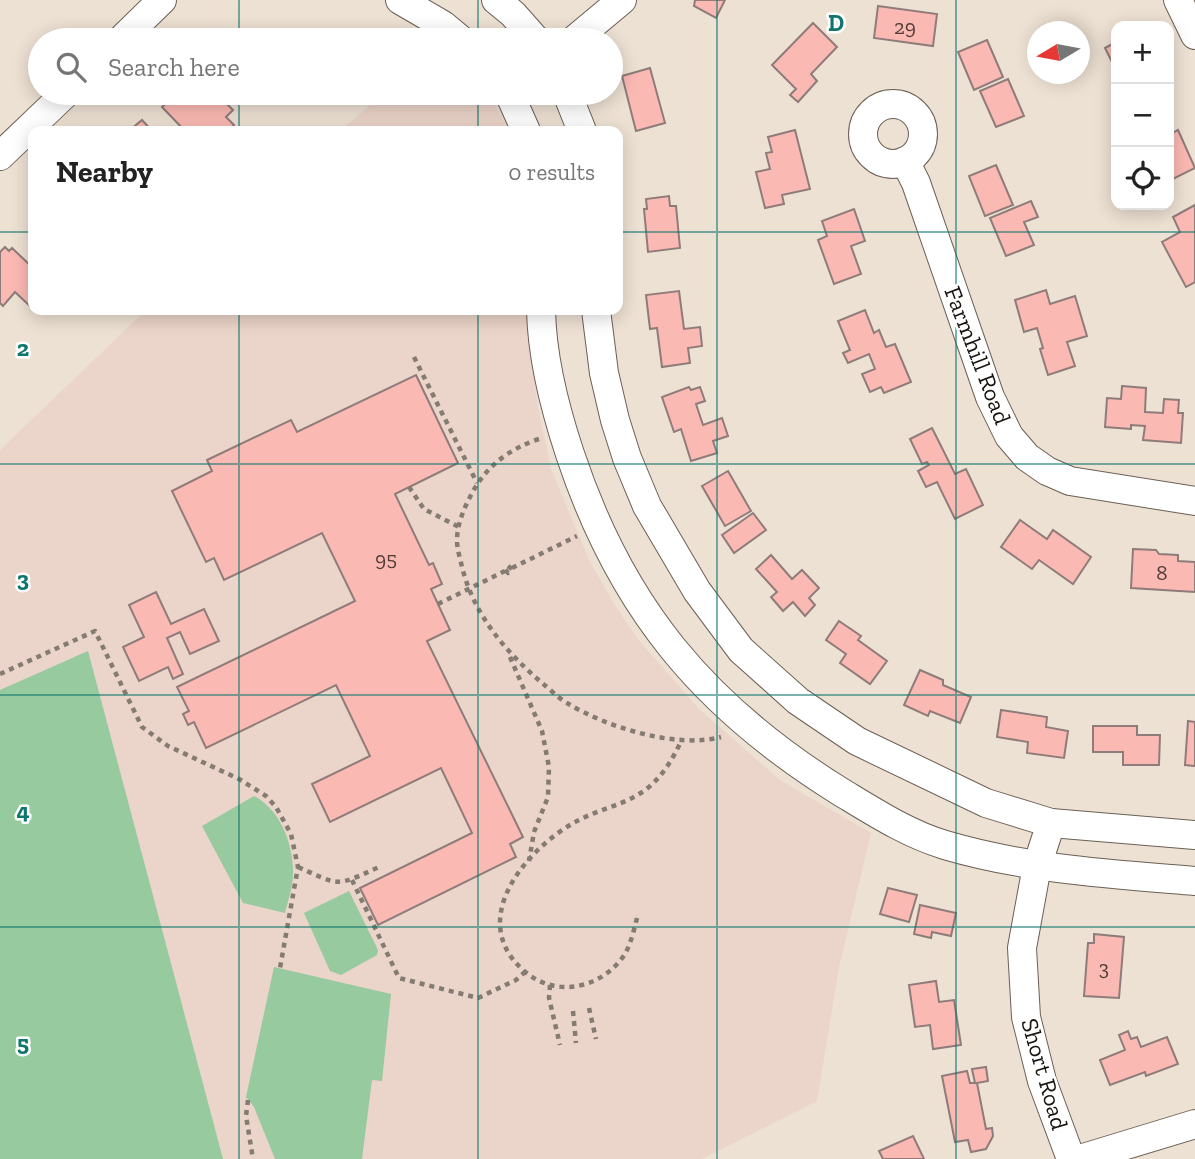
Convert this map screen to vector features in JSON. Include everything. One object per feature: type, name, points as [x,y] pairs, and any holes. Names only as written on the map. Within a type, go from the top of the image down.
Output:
[{"type":"street","points":[[400,0],[448,28]]},
{"type":"street","points":[[496,0],[525,28]]},
{"type":"street","points":[[588,28],[622,0]]},
{"type":"street","points":[[1178,0],[1195,35]]},
{"type":"street","points":[[134,28],[161,2]]},
{"type":"street","points":[[31,126],[53,105]]},
{"type":"street","points":[[514,105],[524,126]]},
{"type":"street","points":[[572,105],[580,126]]},
{"type":"street","points":[[0,156],[28,129]]},
{"type":"street","name":"Farmhill Road","points":[[905,161],[916,183],[990,397],[1009,436],[1027,457],[1047,471],[1070,481],[1195,500]]},
{"type":"street","points":[[542,315],[550,385],[563,433],[596,526],[638,602],[668,644],[726,707],[816,776],[884,818],[943,844],[1037,866],[1195,881]]},
{"type":"street","points":[[597,315],[604,373],[615,420],[647,506],[697,591],[741,650],[798,701],[857,741],[986,803],[1051,823],[1195,835]]},
{"type":"street","name":"Short Road","points":[[1051,823],[1037,866],[1022,948],[1026,1017],[1042,1081],[1072,1159]]},
{"type":"street","points":[[1080,1159],[1195,1124]]},
{"type":"path","points":[[414,357],[477,483]]},
{"type":"path","points":[[528,861],[534,832],[548,797],[549,767],[542,730],[508,653],[488,626],[467,589],[457,540],[458,527],[477,483],[503,456],[517,447],[547,436]]},
{"type":"path","points":[[409,487],[424,509],[458,527]]},
{"type":"path","points":[[438,604],[505,571],[509,573],[512,568],[596,526]]},
{"type":"path","points":[[0,674],[95,631],[142,727],[168,746],[239,779],[266,796],[276,807],[291,834],[298,867],[280,968]]},
{"type":"path","points":[[508,653],[566,702],[599,719],[641,733],[682,739],[721,737]]},
{"type":"path","points":[[637,918],[629,946],[608,972],[592,982],[575,987],[550,985],[525,972],[509,955],[500,918],[508,888],[528,861],[570,825],[593,813],[632,799],[650,786],[665,771],[682,739]]},
{"type":"path","points":[[298,867],[335,883],[352,880],[379,867]]},
{"type":"path","points":[[352,880],[399,978],[478,998],[525,972]]},
{"type":"path","points":[[550,985],[549,998],[560,1045]]},
{"type":"path","points":[[589,1008],[596,1039]]},
{"type":"path","points":[[573,1011],[576,1043]]},
{"type":"path","points":[[248,1100],[246,1116],[253,1159]]},
{"type":"shaded area","points":[[370,105],[495,105],[506,126],[346,126]]},
{"type":"shaded area","points":[[141,315],[527,315],[538,407],[551,469],[590,562],[614,604],[638,639],[698,708],[781,781],[871,833],[839,967],[817,1101],[702,1159],[0,1159],[0,450]]},
{"type":"green space","points":[[88,651],[223,1159],[0,1159],[0,690]]},
{"type":"green space","points":[[254,796],[278,819],[291,851],[293,879],[285,913],[243,903],[202,826]]},
{"type":"green space","points":[[349,891],[378,950],[377,955],[341,975],[330,971],[304,913]]},
{"type":"green space","points":[[274,967],[391,994],[382,1081],[372,1080],[362,1159],[275,1159],[254,1107],[246,1097]]},
{"type":"building","points":[[695,0],[725,0],[716,18],[694,6]]},
{"type":"building","points":[[878,6],[937,14],[933,46],[874,38]]},
{"type":"building","points":[[813,23],[837,47],[811,74],[817,81],[798,102],[790,95],[796,89],[772,65]]},
{"type":"building","points":[[987,40],[1003,77],[974,90],[958,52]]},
{"type":"building","points":[[1111,45],[1111,60],[1105,48]]},
{"type":"building","points":[[650,68],[665,123],[636,131],[623,76]]},
{"type":"building","points":[[1008,79],[1024,116],[996,127],[980,91]]},
{"type":"building","points":[[228,105],[233,110],[226,117],[234,125],[180,126],[162,107]]},
{"type":"building","points":[[142,120],[147,126],[135,126]]},
{"type":"building","points":[[795,130],[810,189],[782,195],[784,204],[765,208],[756,172],[770,169],[766,153],[772,152],[768,137]]},
{"type":"building","points":[[1178,130],[1195,168],[1174,178],[1174,147],[1174,132]]},
{"type":"building","points":[[996,165],[1013,205],[985,216],[969,176]]},
{"type":"building","points":[[669,196],[670,206],[676,206],[680,248],[648,252],[644,209],[647,209],[646,199]]},
{"type":"building","points":[[1031,201],[1038,217],[1024,222],[1034,245],[1006,256],[990,218]]},
{"type":"building","points":[[1195,205],[1195,282],[1186,287],[1162,242],[1180,232],[1173,217]]},
{"type":"building","points":[[854,209],[865,241],[851,246],[861,274],[834,284],[818,240],[827,236],[822,221]]},
{"type":"building","points":[[5,247],[9,251],[12,248],[28,263],[28,304],[15,292],[3,306],[0,303],[0,252]]},
{"type":"building","points":[[1046,290],[1050,304],[1075,296],[1087,336],[1067,342],[1075,366],[1048,375],[1037,328],[1024,332],[1015,300]]},
{"type":"building","points":[[679,291],[684,329],[700,327],[702,346],[688,348],[690,363],[662,367],[657,328],[650,329],[646,295]]},
{"type":"building","points":[[865,310],[874,333],[879,330],[886,347],[895,344],[911,382],[884,393],[881,387],[870,392],[862,374],[875,369],[869,354],[848,363],[843,353],[850,350],[838,321]]},
{"type":"building","points":[[416,375],[458,463],[395,494],[429,565],[433,563],[442,584],[431,589],[450,630],[427,641],[523,837],[510,844],[516,857],[378,925],[360,888],[472,833],[441,768],[330,822],[312,784],[370,756],[336,685],[206,748],[194,722],[188,725],[183,714],[189,711],[177,687],[355,601],[322,533],[224,580],[214,558],[206,562],[172,491],[212,471],[207,460],[291,420],[297,432]]},
{"type":"building","points":[[1122,386],[1146,388],[1145,412],[1163,413],[1164,399],[1179,400],[1178,413],[1183,413],[1181,443],[1143,440],[1145,426],[1131,425],[1131,429],[1105,427],[1107,398],[1121,399]]},
{"type":"building","points":[[689,387],[691,390],[700,387],[705,401],[696,404],[703,425],[722,418],[728,436],[713,441],[717,453],[691,461],[681,429],[674,432],[662,397]]},
{"type":"building","points":[[932,428],[955,474],[966,469],[983,505],[955,519],[937,482],[926,487],[918,471],[929,465],[927,462],[922,464],[910,439]]},
{"type":"building","points":[[728,471],[751,511],[725,526],[702,486]]},
{"type":"building","points":[[753,513],[766,530],[734,553],[722,535]]},
{"type":"building","points":[[1020,520],[1047,539],[1053,530],[1091,557],[1073,584],[1039,560],[1032,569],[1001,547]]},
{"type":"building","points":[[1133,549],[1156,550],[1159,554],[1178,555],[1178,561],[1195,562],[1195,592],[1131,588]]},
{"type":"building","points":[[771,555],[792,579],[802,570],[819,588],[809,598],[815,605],[805,616],[793,602],[783,611],[771,597],[777,592],[756,569]]},
{"type":"building","points":[[156,592],[171,624],[204,609],[219,641],[190,654],[180,632],[167,638],[183,674],[173,679],[168,667],[139,681],[123,647],[144,637],[129,605]]},
{"type":"building","points":[[839,621],[861,636],[858,640],[887,661],[870,684],[840,663],[846,654],[826,640]]},
{"type":"building","points":[[920,670],[943,680],[943,685],[971,697],[960,723],[930,711],[928,716],[904,705]]},
{"type":"building","points":[[1001,710],[1047,717],[1046,727],[1068,731],[1064,758],[1027,753],[1028,742],[997,737]]},
{"type":"building","points":[[1188,721],[1195,722],[1195,766],[1185,765]]},
{"type":"building","points":[[1093,726],[1137,726],[1137,735],[1160,735],[1159,765],[1123,765],[1123,752],[1093,752]]},
{"type":"building","points":[[888,888],[917,895],[909,922],[880,914]]},
{"type":"building","points":[[920,905],[956,913],[951,936],[932,932],[931,938],[914,934]]},
{"type":"building","points":[[1094,934],[1124,937],[1119,998],[1084,996],[1088,943],[1094,943]]},
{"type":"building","points":[[936,981],[939,1002],[954,1000],[961,1045],[933,1049],[930,1025],[915,1027],[909,985]]},
{"type":"building","points":[[1128,1031],[1131,1039],[1137,1037],[1141,1047],[1167,1037],[1178,1064],[1110,1085],[1100,1060],[1125,1050],[1119,1035]]},
{"type":"building","points":[[986,1067],[988,1081],[977,1083],[986,1129],[992,1128],[993,1136],[986,1149],[971,1152],[968,1140],[955,1142],[942,1076],[967,1071],[970,1083],[975,1083],[972,1069]]},
{"type":"building","points":[[913,1136],[924,1159],[883,1159],[879,1151]]}]
